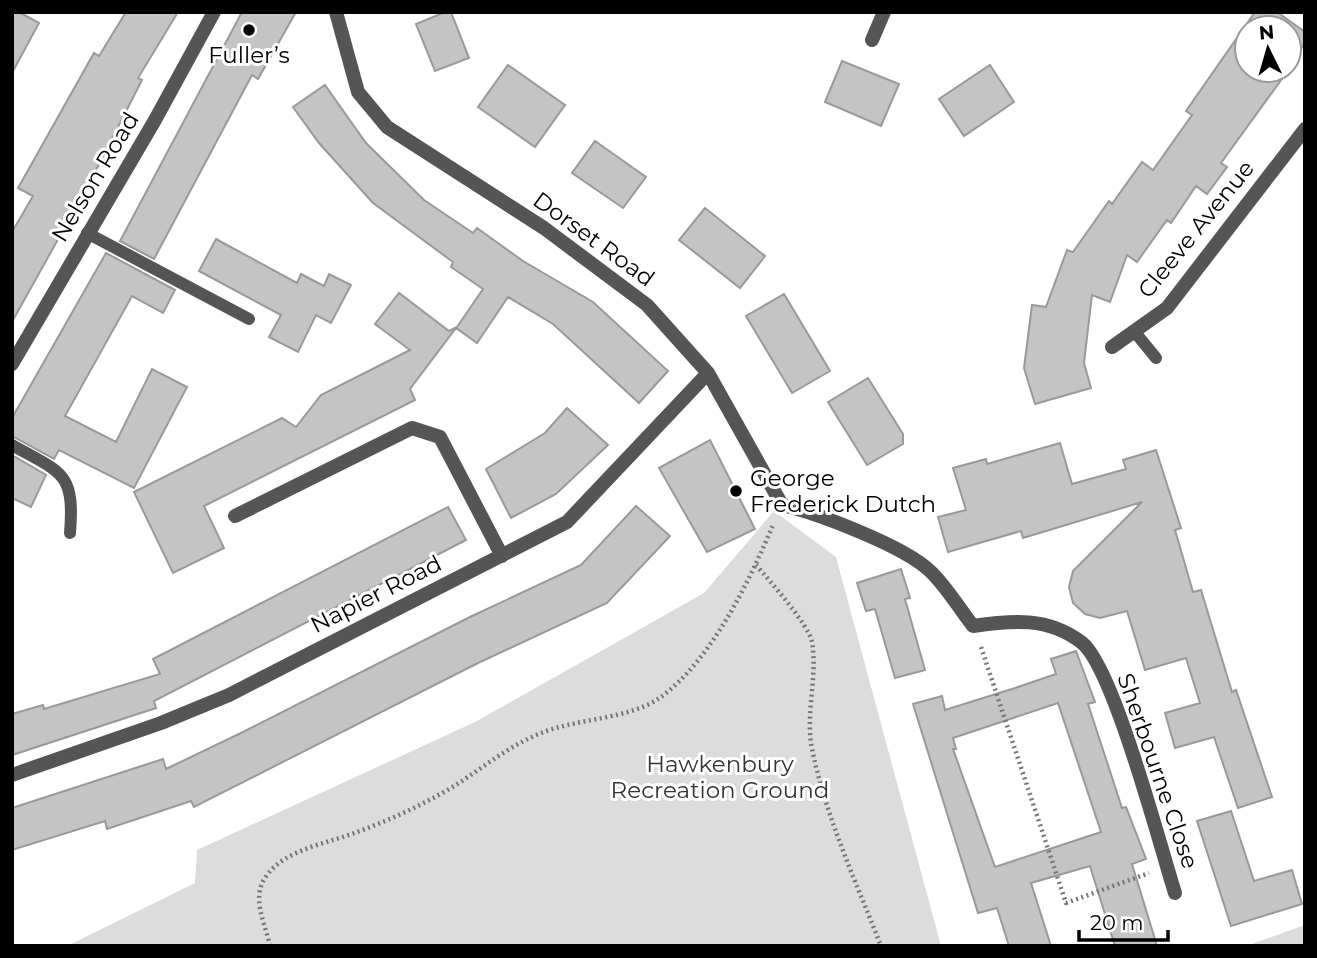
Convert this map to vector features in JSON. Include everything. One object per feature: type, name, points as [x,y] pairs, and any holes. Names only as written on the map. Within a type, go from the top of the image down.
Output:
[{"type":"street","name":"Nelson Road","points":[[12,364],[155,120],[214,12]]},
{"type":"street","name":"Dorset Road","points":[[335,12],[358,92],[387,127],[544,228],[647,305],[708,373],[782,505]]},
{"type":"street","points":[[872,40],[884,12]]},
{"type":"street","name":"Cleeve Avenue","points":[[1112,347],[1167,308],[1305,129]]},
{"type":"street","name":"Napier Road","points":[[12,775],[161,723],[229,695],[567,522],[708,373]]},
{"type":"street","points":[[235,516],[412,428],[440,437],[502,556]]},
{"type":"street","points":[[782,505],[819,516],[893,548],[929,570],[973,626]]},
{"type":"street","name":"Sherbourne Close","points":[[973,626],[1009,620],[1052,625],[1084,643],[1110,686],[1175,893]]},
{"type":"lane","points":[[87,233],[249,319]]},
{"type":"lane","points":[[1134,331],[1156,358]]},
{"type":"lane","points":[[12,445],[62,474],[71,492],[69,533]]},
{"type":"path","points":[[270,946],[259,901],[260,887],[275,865],[293,855],[405,812],[446,791],[539,734],[641,707],[660,697],[686,672],[723,625],[756,565],[782,505]]},
{"type":"path","points":[[756,565],[782,595],[812,640],[808,716],[812,749],[836,832],[881,946]]},
{"type":"path","points":[[973,626],[995,680],[1066,903],[1167,867]]},
{"type":"green space","name":"Hawkenbury Recreation Ground","points":[[774,511],[836,557],[941,946],[67,946],[195,883],[197,850],[475,722],[704,593]]},
{"type":"green space","points":[[1305,925],[1305,946],[1246,946]]},
{"type":"building","points":[[12,12],[19,12],[39,23],[12,73]]},
{"type":"building","points":[[126,12],[178,12],[138,78],[142,80],[91,180],[12,322],[12,232],[33,196],[18,188],[94,53],[99,56]]},
{"type":"building","points":[[242,12],[296,12],[258,79],[252,75],[154,259],[120,241]]},
{"type":"building","points":[[451,12],[469,58],[435,71],[416,24]]},
{"type":"building","points":[[1277,12],[1280,14],[1254,14]]},
{"type":"building","points":[[1233,44],[1233,84],[1278,84],[1221,163],[1227,167],[1207,194],[1196,186],[1171,223],[1167,220],[1137,262],[1127,255],[1110,302],[1092,295],[1084,363],[1091,388],[1035,404],[1024,368],[1032,305],[1046,307],[1067,250],[1073,252],[1109,201],[1112,204],[1142,162],[1153,170],[1192,115],[1186,111]]},
{"type":"building","points":[[842,61],[899,84],[881,126],[825,102]]},
{"type":"building","points":[[508,65],[565,105],[535,147],[478,107]]},
{"type":"building","points":[[990,65],[1014,102],[964,136],[939,99]]},
{"type":"building","points":[[325,85],[366,143],[424,200],[473,233],[477,228],[523,261],[593,302],[668,371],[639,403],[553,324],[508,297],[477,343],[456,328],[410,389],[415,400],[204,506],[224,548],[173,573],[134,492],[282,418],[296,427],[321,395],[410,350],[375,324],[399,293],[449,331],[457,327],[483,289],[451,267],[453,262],[373,203],[319,143],[293,107]]},
{"type":"building","points":[[595,141],[646,177],[623,208],[572,173]]},
{"type":"building","points":[[705,208],[765,256],[740,288],[679,240]]},
{"type":"building","points":[[216,239],[297,283],[301,274],[324,286],[329,274],[351,285],[331,323],[316,315],[298,352],[269,337],[281,315],[199,271]]},
{"type":"building","points":[[106,253],[175,290],[163,313],[132,296],[65,416],[116,442],[152,369],[187,387],[134,488],[59,450],[54,459],[12,436],[12,418]]},
{"type":"building","points":[[784,294],[830,371],[792,393],[746,316]]},
{"type":"building","points":[[868,378],[903,434],[903,444],[867,465],[828,402]]},
{"type":"building","points":[[567,408],[608,445],[556,494],[511,518],[486,469],[545,433]]},
{"type":"building","points":[[710,440],[755,529],[707,552],[659,468]]},
{"type":"building","points":[[1060,443],[1072,484],[1126,469],[1123,460],[1156,450],[1181,528],[1175,530],[1193,592],[1201,590],[1232,692],[1236,690],[1272,797],[1238,808],[1214,737],[1175,748],[1165,713],[1200,703],[1186,658],[1145,670],[1127,611],[1100,618],[1085,614],[1073,603],[1069,587],[1073,571],[1142,502],[1023,538],[1021,531],[948,552],[938,517],[966,510],[953,468],[986,459],[987,464]]},
{"type":"building","points":[[12,455],[46,475],[31,507],[12,498]]},
{"type":"building","points":[[636,506],[670,536],[607,603],[478,663],[194,807],[191,801],[107,829],[105,821],[12,850],[12,808],[163,759],[166,769],[243,732],[470,617],[581,565]]},
{"type":"building","points":[[448,507],[466,540],[154,701],[156,708],[12,755],[12,714],[43,705],[44,709],[160,674],[153,659]]},
{"type":"building","points":[[901,569],[910,598],[905,599],[925,670],[895,678],[875,609],[866,611],[857,583]]},
{"type":"building","points":[[1076,651],[1095,702],[1088,704],[1122,808],[1126,807],[1146,859],[1132,864],[1157,946],[1115,946],[1090,866],[1031,883],[1051,946],[1009,946],[997,908],[978,913],[913,704],[942,696],[945,710],[1015,688],[1056,674],[1051,659]],"holes":[[[1058,703],[1101,832],[995,867],[953,749],[956,749],[953,738]]]},
{"type":"building","points":[[1231,811],[1254,881],[1292,870],[1302,904],[1231,926],[1197,821]]},
{"type":"place","name":"Fuller’s","points":[[249,30]]},
{"type":"place","name":"George Frederick Dutch","points":[[736,491]]}]
